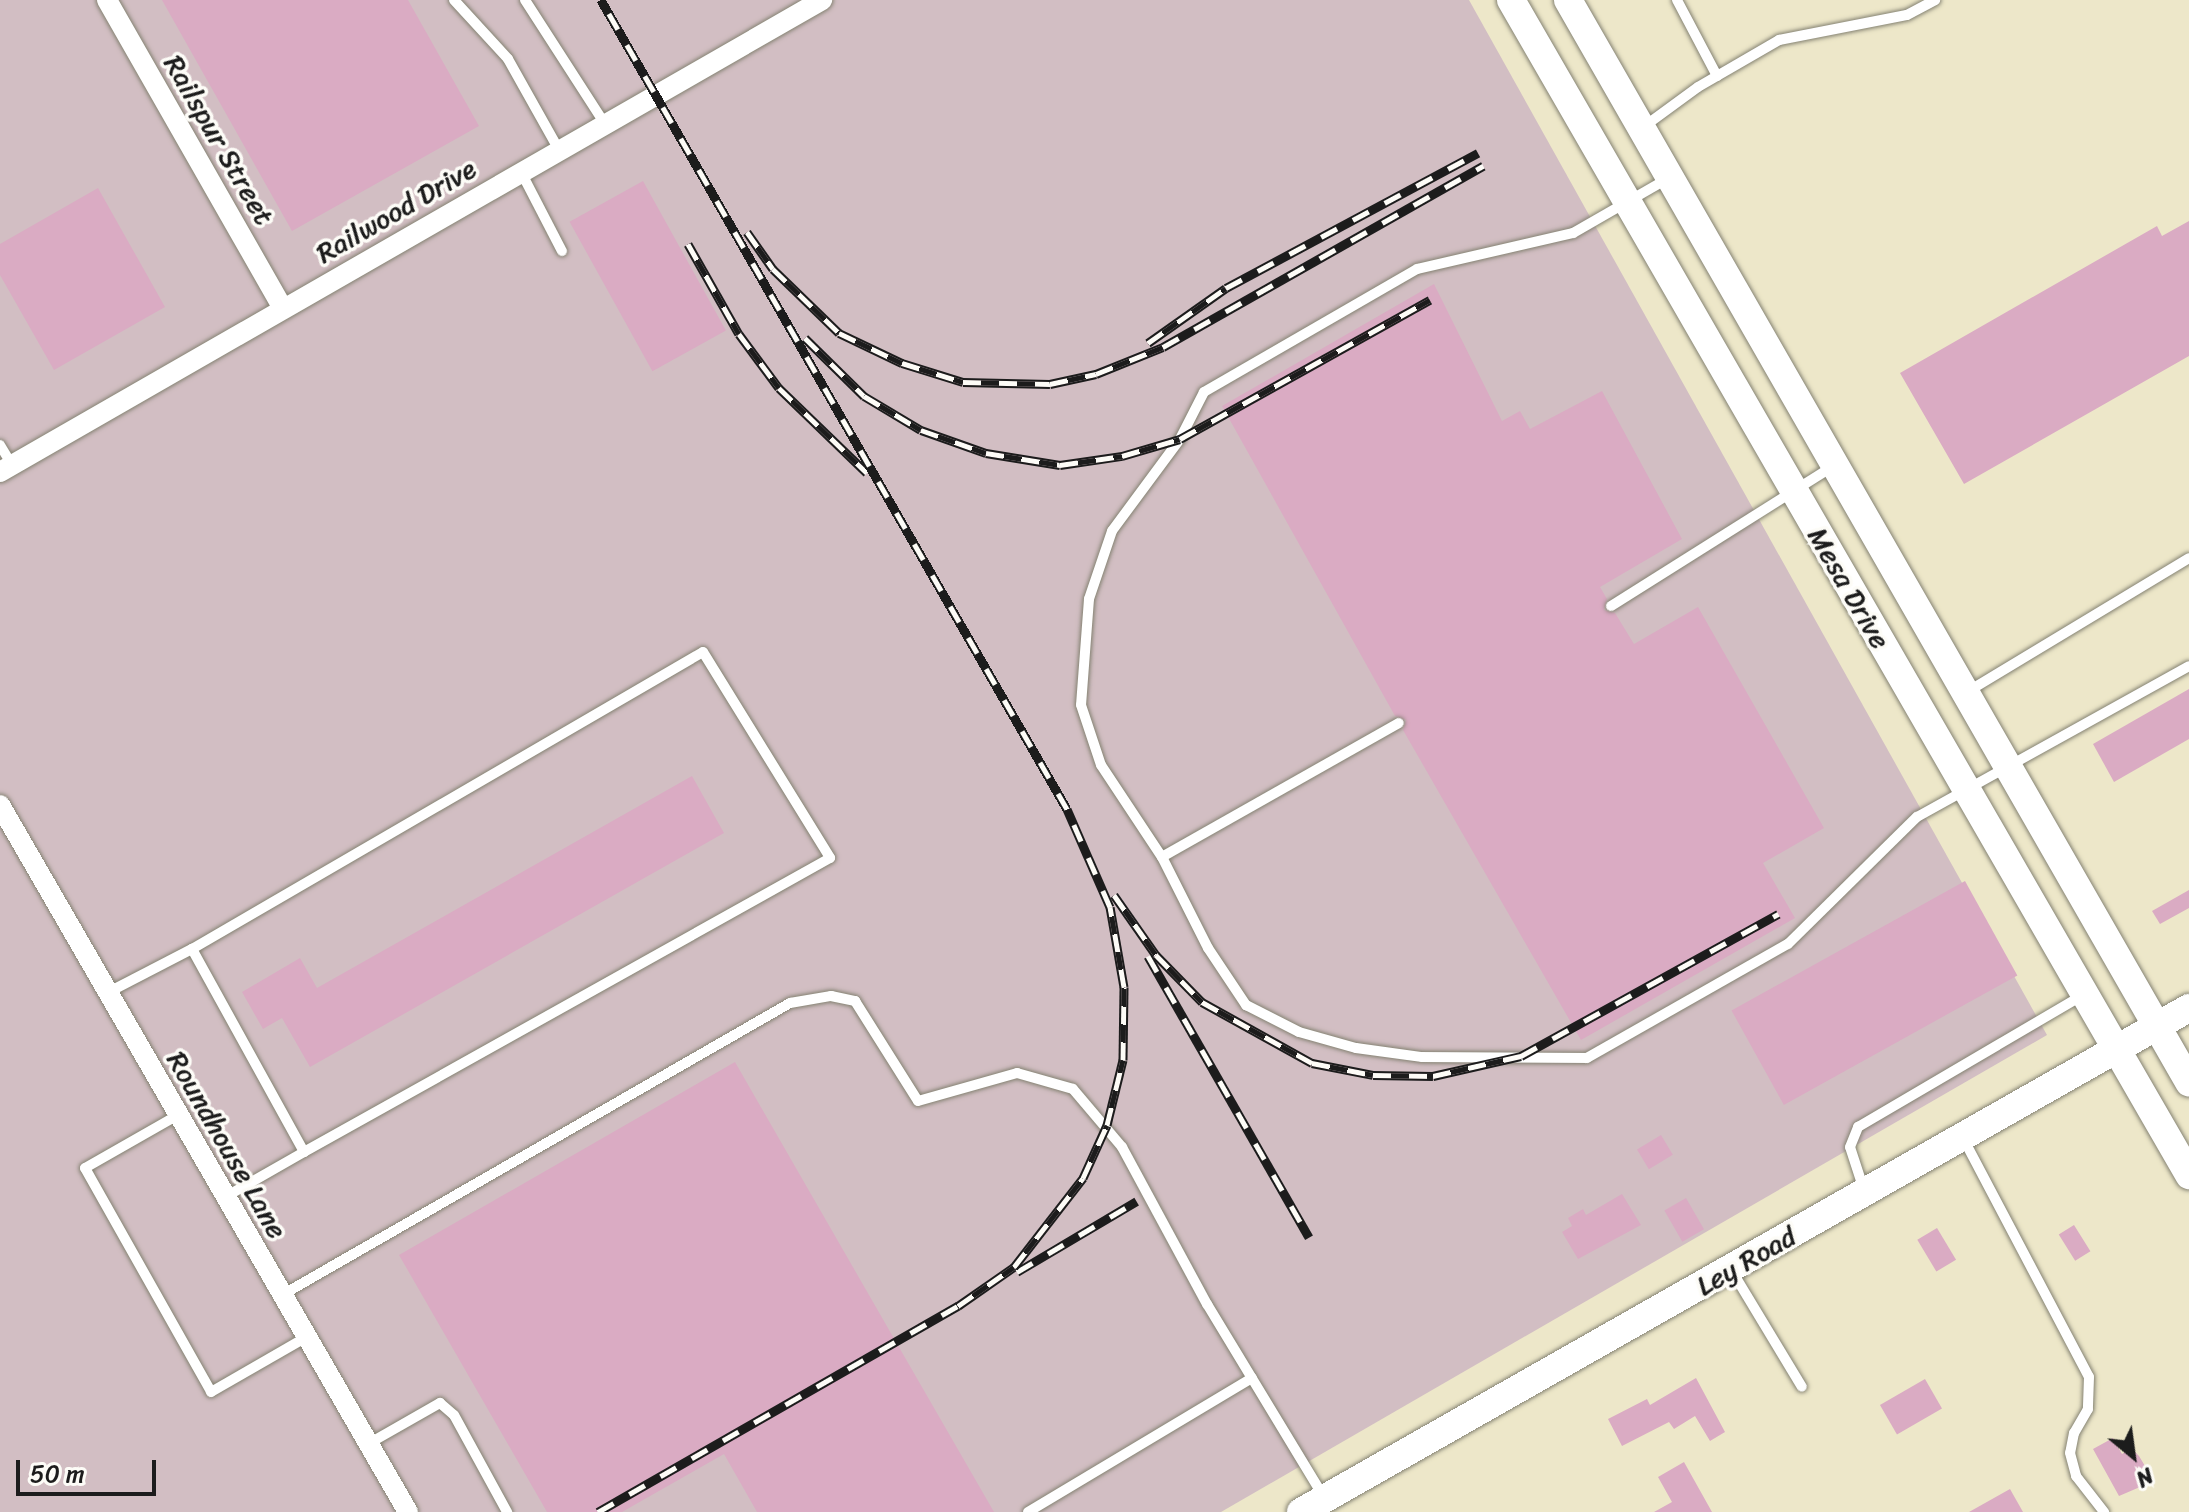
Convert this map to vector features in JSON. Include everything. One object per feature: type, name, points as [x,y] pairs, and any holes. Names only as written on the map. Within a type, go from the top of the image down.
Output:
[{"type":"main road","name":"Mesa Drive","points":[[1511,0],[1964,788],[2119,1046],[2189,1175]]},
{"type":"main road","name":"Mesa Drive","points":[[1568,0],[2189,1082]]},
{"type":"main road","name":"Ley Road","points":[[1320,1507],[2189,1008]]},
{"type":"street","name":"Railspur Street","points":[[107,0],[283,308]]},
{"type":"street","name":"Railwood Drive","points":[[6,469],[822,0]]},
{"type":"street","name":"Roundhouse Lane","points":[[0,805],[224,1198],[408,1512]]},
{"type":"lane","points":[[454,0],[508,59],[559,150]]},
{"type":"lane","points":[[525,0],[605,124]]},
{"type":"lane","points":[[1677,0],[1717,76]]},
{"type":"lane","points":[[1641,129],[1717,76],[1779,40],[1907,15],[1935,0]]},
{"type":"lane","points":[[521,172],[562,251]]},
{"type":"lane","points":[[1669,178],[1573,233],[1417,269],[1204,392],[1180,439],[1112,531],[1089,599],[1082,645],[1081,705],[1101,765],[1162,857],[1208,948],[1246,1005],[1299,1032],[1356,1048],[1422,1057],[1587,1058],[1788,944],[1917,817],[1964,788],[2189,666]]},
{"type":"lane","points":[[0,445],[6,469]]},
{"type":"lane","points":[[1611,606],[1795,493],[1834,465]]},
{"type":"lane","points":[[1965,693],[2189,558]]},
{"type":"lane","points":[[107,993],[192,949],[703,652],[830,858],[224,1198]]},
{"type":"lane","points":[[1162,857],[1399,723]]},
{"type":"lane","points":[[192,949],[304,1152]]},
{"type":"lane","points":[[1865,1192],[1850,1147],[1858,1127],[2087,993]]},
{"type":"lane","points":[[281,1296],[790,1003],[831,996],[855,1001],[918,1101],[1017,1073],[1073,1089],[1122,1147],[1252,1378],[1320,1507]]},
{"type":"lane","points":[[178,1115],[85,1168],[211,1392],[305,1338]]},
{"type":"lane","points":[[1962,1136],[2089,1377],[2088,1409],[2074,1433],[2070,1453],[2076,1476],[2104,1512]]},
{"type":"lane","points":[[1731,1269],[1802,1387]]},
{"type":"lane","points":[[1028,1512],[1252,1378]]},
{"type":"lane","points":[[368,1444],[440,1403],[454,1415],[507,1512]]},
{"type":"shaded area","points":[[0,0],[1469,0],[2047,1035],[1221,1512],[0,1512]]},
{"type":"building","points":[[162,0],[408,0],[479,126],[292,231]]},
{"type":"building","points":[[643,181],[726,331],[652,371],[570,222]]},
{"type":"building","points":[[98,188],[165,307],[54,370],[0,275],[0,244]]},
{"type":"building","points":[[2189,221],[2189,356],[1964,484],[1900,373],[2157,226],[2162,236]]},
{"type":"building","points":[[1434,284],[1502,421],[1520,411],[1530,429],[1602,391],[1682,539],[1600,587],[1607,599],[1604,610],[1615,613],[1634,644],[1698,607],[1824,828],[1763,863],[1795,918],[1581,1040],[1403,730],[1406,720],[1395,716],[1222,406]]},
{"type":"building","points":[[2189,689],[2189,739],[2114,782],[2093,744]]},
{"type":"building","points":[[692,776],[724,833],[310,1067],[282,1018],[263,1029],[242,992],[300,958],[317,988]]},
{"type":"building","points":[[1965,881],[2017,975],[1784,1105],[1731,1010]]},
{"type":"building","points":[[2189,890],[2189,908],[2160,924],[2152,911]]},
{"type":"building","points":[[735,1062],[994,1512],[757,1512],[724,1454],[622,1512],[547,1512],[399,1255]]},
{"type":"building","points":[[1661,1135],[1673,1155],[1649,1169],[1637,1149]]},
{"type":"building","points":[[1622,1194],[1641,1225],[1578,1259],[1562,1232],[1572,1226],[1568,1218],[1583,1209],[1586,1215]]},
{"type":"building","points":[[1686,1198],[1704,1229],[1682,1242],[1664,1210]]},
{"type":"building","points":[[2074,1225],[2090,1251],[2075,1261],[2059,1235]]},
{"type":"building","points":[[1937,1228],[1956,1260],[1936,1272],[1917,1240]]},
{"type":"building","points":[[1696,1378],[1725,1432],[1710,1441],[1695,1416],[1674,1429],[1669,1422],[1622,1446],[1608,1419],[1647,1399],[1650,1405]]},
{"type":"building","points":[[1925,1379],[1942,1408],[1897,1434],[1880,1405]]},
{"type":"building","points":[[2113,1438],[2122,1454],[2131,1448],[2139,1456],[2154,1481],[2119,1496],[2093,1449]]},
{"type":"building","points":[[1684,1462],[1712,1512],[1654,1512],[1672,1502],[1658,1477]]},
{"type":"building","points":[[2010,1489],[2023,1512],[1969,1512]]},
{"type":"railway","points":[[598,1512],[958,1306],[1014,1267],[1083,1178],[1107,1125],[1123,1060],[1124,987],[1110,907],[1067,809],[601,0]]},
{"type":"railway","points":[[1148,343],[1226,288],[1478,153]]},
{"type":"railway","points":[[747,232],[773,269],[839,333],[902,363],[963,382],[1050,384],[1096,374],[1163,347],[1483,166]]},
{"type":"railway","points":[[688,244],[739,334],[779,388],[867,473]]},
{"type":"railway","points":[[805,338],[864,396],[921,430],[986,453],[1060,465],[1122,456],[1180,439],[1430,300]]},
{"type":"railway","points":[[1114,895],[1156,955],[1202,1002],[1312,1063],[1373,1075],[1433,1076],[1521,1056],[1778,914]]},
{"type":"railway","points":[[1148,956],[1309,1237]]},
{"type":"railway","points":[[1017,1272],[1137,1201]]}]
